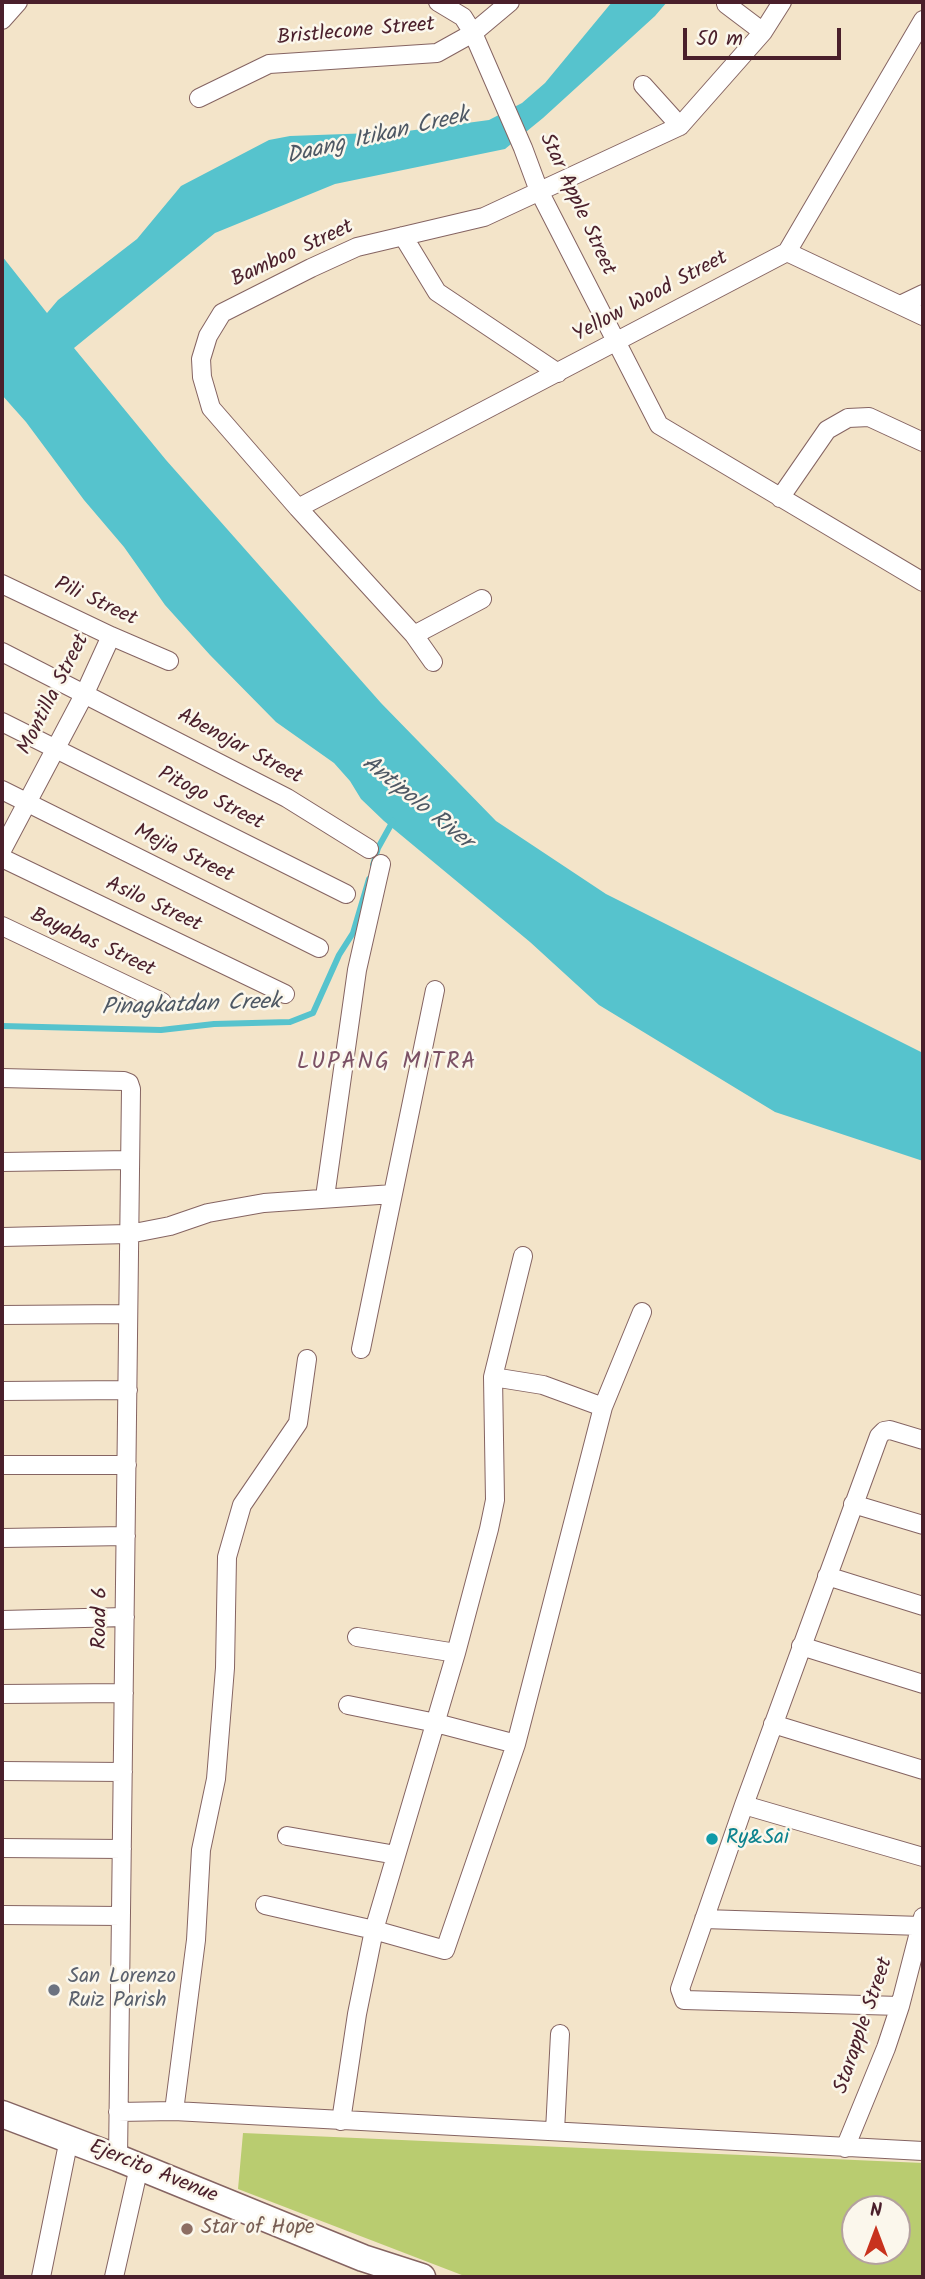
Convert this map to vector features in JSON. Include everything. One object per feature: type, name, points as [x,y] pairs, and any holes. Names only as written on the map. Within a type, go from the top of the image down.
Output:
[{"type":"main road","name":"Ejercito Avenue","points":[[2,2114],[129,2162],[364,2268],[422,2277]]},
{"type":"street","points":[[2,20],[18,2]]},
{"type":"street","name":"Star Apple Street","points":[[438,2],[463,18],[477,40],[539,191],[659,425],[923,582]]},
{"type":"street","name":"Bristlecone Street","points":[[199,98],[269,64],[437,53],[477,40],[510,2]]},
{"type":"street","name":"Bamboo Street","points":[[433,662],[414,635],[211,408],[202,377],[201,359],[208,336],[222,313],[357,247],[484,217],[680,126],[763,32],[782,2]]},
{"type":"street","points":[[726,4],[763,32]]},
{"type":"street","points":[[923,20],[787,252],[923,316]]},
{"type":"street","points":[[643,85],[680,126]]},
{"type":"street","points":[[403,236],[437,292],[558,373]]},
{"type":"street","name":"Yellow Wood Street","points":[[298,508],[787,252]]},
{"type":"street","points":[[900,305],[923,294]]},
{"type":"street","points":[[780,498],[827,430],[848,418],[869,417],[923,442]]},
{"type":"street","name":"Pili Street","points":[[2,584],[169,661]]},
{"type":"street","points":[[414,635],[482,599]]},
{"type":"street","name":"Montilla Street","points":[[2,850],[85,693],[111,636]]},
{"type":"street","name":"Abenojar Street","points":[[2,652],[287,798],[369,849]]},
{"type":"street","name":"Pitogo Street","points":[[2,722],[346,894]]},
{"type":"street","points":[[2,790],[27,803]]},
{"type":"street","name":"Mejia Street","points":[[27,803],[319,948]]},
{"type":"street","name":"Asilo Street","points":[[2,858],[285,994]]},
{"type":"street","points":[[325,1197],[357,970],[381,864]]},
{"type":"street","name":"Bayabas Street","points":[[2,926],[162,1002]]},
{"type":"street","points":[[361,1349],[435,990]]},
{"type":"street","name":"Road 6","points":[[2,1078],[124,1081],[131,1089],[118,2112],[129,2162],[114,2277]]},
{"type":"street","points":[[2,1161],[130,1160]]},
{"type":"street","points":[[2,1237],[129,1234],[170,1226],[208,1213],[264,1203],[393,1194]]},
{"type":"street","points":[[341,2121],[357,2014],[374,1930],[456,1653],[495,1500],[493,1377],[523,1256]]},
{"type":"street","points":[[265,1905],[446,1950],[516,1744],[603,1407],[642,1312]]},
{"type":"street","points":[[2,1315],[128,1314]]},
{"type":"street","points":[[174,2111],[196,1940],[201,1850],[216,1779],[225,1668],[227,1557],[242,1505],[298,1423],[307,1359]]},
{"type":"street","points":[[493,1377],[543,1385],[603,1407]]},
{"type":"street","points":[[2,1391],[128,1390]]},
{"type":"street","points":[[900,2006],[684,2000],[680,1989],[801,1646],[881,1432],[890,1430],[923,1440]]},
{"type":"street","points":[[2,1465],[127,1465]]},
{"type":"street","points":[[853,1504],[923,1525]]},
{"type":"street","points":[[2,1538],[126,1536]]},
{"type":"street","points":[[827,1576],[923,1606]]},
{"type":"street","points":[[2,1620],[125,1617]]},
{"type":"street","points":[[357,1637],[456,1653]]},
{"type":"street","points":[[801,1646],[923,1685]]},
{"type":"street","points":[[2,1694],[124,1693]]},
{"type":"street","points":[[348,1705],[436,1723],[516,1744]]},
{"type":"street","points":[[774,1724],[923,1770]]},
{"type":"street","points":[[2,1771],[123,1772]]},
{"type":"street","points":[[744,1805],[923,1857]]},
{"type":"street","points":[[287,1836],[396,1855]]},
{"type":"street","points":[[2,1848],[122,1849]]},
{"type":"street","points":[[2,1915],[121,1916]]},
{"type":"street","points":[[704,1919],[922,1921]]},
{"type":"street","name":"Starapple Street","points":[[845,2148],[886,2048],[922,1921]]},
{"type":"street","points":[[555,2131],[560,2034]]},
{"type":"street","points":[[118,2112],[174,2111],[923,2151]]},
{"type":"street","points":[[41,2277],[69,2139]]},
{"type":"green space","points":[[243,2133],[923,2163],[923,2277],[467,2277],[238,2189]]},
{"type":"water","points":[[612,2],[667,2],[543,118],[505,149],[335,184],[215,233],[74,348],[166,460],[381,703],[496,821],[606,894],[923,1053],[923,1161],[775,1112],[599,1005],[530,942],[384,821],[361,799],[334,763],[276,722],[210,655],[165,605],[124,547],[2,395],[2,256],[47,313],[58,300],[137,239],[181,186],[269,140],[290,136],[400,132],[489,120],[522,103],[545,83]]},
{"type":"waterway","name":"Pinagkatdan Creek","points":[[373,865],[378,848],[393,821]]},
{"type":"waterway","name":"Pinagkatdan Creek","points":[[2,1026],[161,1030],[214,1024],[290,1022],[313,1013],[339,955],[353,933],[369,879]]},
{"type":"place","name":"Ry&Sai","points":[[712,1839]]},
{"type":"place","name":"San Lorenzo Ruiz Parish","points":[[54,1990]]},
{"type":"place","name":"Star of Hope","points":[[187,2229]]},
{"type":"district","name":"LUPANG MITRA","points":[[387,1064]]},
{"type":"water label","name":"Daang Itikan Creek","points":[[378,138]]},
{"type":"water label","name":"Antipolo River","points":[[416,804]]}]
